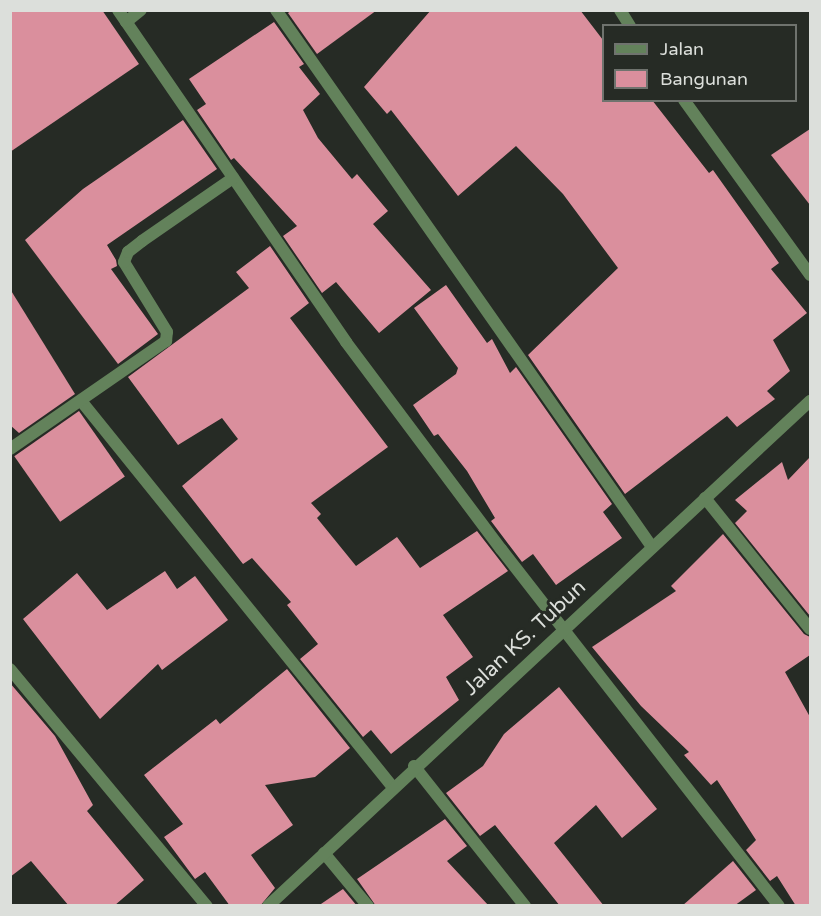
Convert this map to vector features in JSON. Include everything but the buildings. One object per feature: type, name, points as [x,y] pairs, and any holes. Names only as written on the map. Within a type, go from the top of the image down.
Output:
[{"type":"street","points":[[118,10],[346,342],[501,549],[565,627],[779,906]]},
{"type":"street","points":[[126,22],[141,10]]},
{"type":"street","points":[[276,10],[651,547]]},
{"type":"street","points":[[620,10],[629,24]]},
{"type":"street","points":[[685,102],[810,274]]},
{"type":"street","points":[[10,449],[82,402],[166,341],[166,332],[131,280],[123,262],[128,252],[233,178]]},
{"type":"street","name":"Jalan KS. Tubun","points":[[268,906],[392,786],[810,401]]},
{"type":"street","points":[[82,402],[392,786]]},
{"type":"street","points":[[705,498],[810,629]]},
{"type":"street","points":[[10,669],[207,906]]},
{"type":"street","points":[[414,766],[525,906]]},
{"type":"street","points":[[324,853],[368,906]]}]
